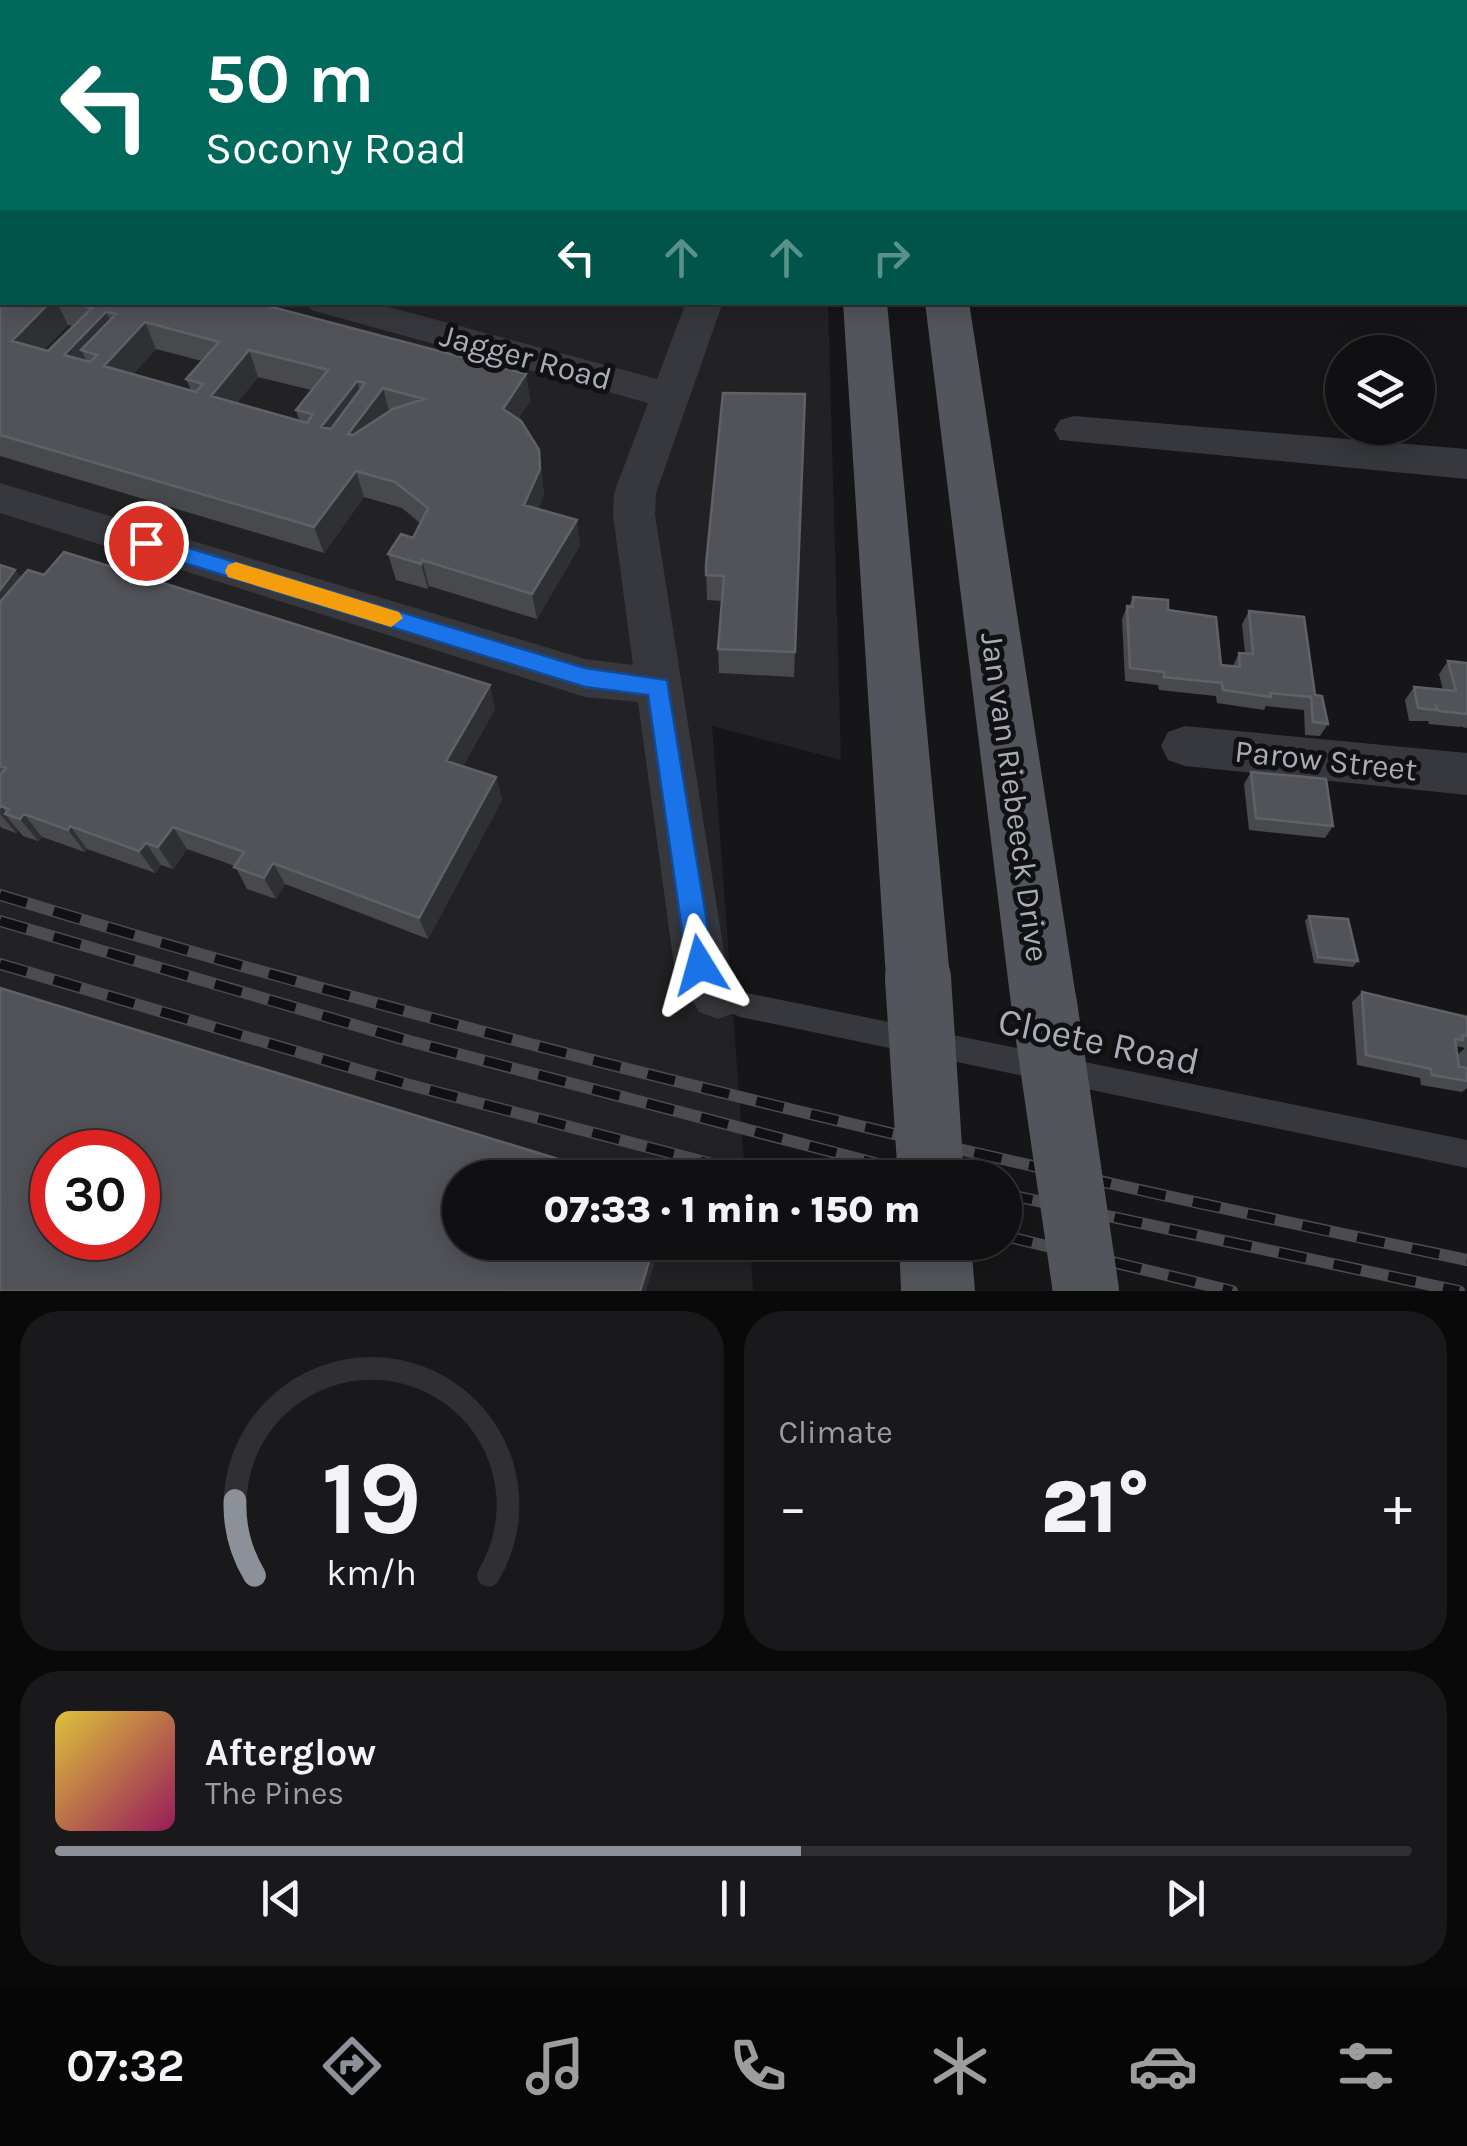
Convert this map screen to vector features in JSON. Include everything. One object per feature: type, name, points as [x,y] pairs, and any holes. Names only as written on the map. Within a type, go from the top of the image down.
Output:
[{"type":"main road","points":[[865,305],[930,1160]]},
{"type":"main road","name":"Jan van Riebeeck Drive","points":[[947,305],[1086,1291]]},
{"type":"main road","points":[[936,1260],[938,1291]]},
{"type":"street","name":"Jagger Road","points":[[335,305],[670,396]]},
{"type":"street","points":[[704,305],[635,493],[634,515],[700,965],[718,994]]},
{"type":"street","points":[[1074,430],[1467,464]]},
{"type":"street","points":[[0,498],[585,678],[658,686]]},
{"type":"street","name":"Parow Street","points":[[1185,746],[1467,774]]},
{"type":"lane","name":"Cloete Road","points":[[718,994],[773,1012],[1467,1154]]},
{"type":"shaded area","points":[[0,305],[828,305],[841,760],[712,726],[744,1160],[442,1160],[442,1260],[751,1260],[753,1291],[0,1291]]},
{"type":"building","points":[[0,305],[47,305],[12,341],[48,351],[92,308],[82,305],[264,305],[526,374],[503,409],[521,421],[539,450],[540,469],[524,505],[577,520],[532,594],[422,560],[421,564],[388,554],[401,534],[413,538],[428,508],[395,482],[356,471],[314,527],[0,435]],"holes":[[[106,312],[116,314],[81,350],[97,355],[90,362],[64,355]],[[145,322],[219,342],[186,379],[203,384],[196,392],[104,366]],[[249,350],[328,370],[296,410],[313,414],[307,423],[211,396]],[[357,381],[365,383],[331,429],[321,427]],[[383,388],[424,399],[393,409],[353,435],[348,434]]]},
{"type":"building","points":[[723,393],[805,394],[795,652],[718,649],[724,576],[706,575],[706,565]]},
{"type":"building","points":[[64,552],[490,685],[446,761],[496,777],[419,918],[273,863],[264,878],[234,867],[244,852],[173,827],[158,847],[146,843],[139,851],[70,826],[68,830],[24,814],[20,819],[5,814],[9,809],[0,807],[0,775],[6,768],[0,766],[0,602],[28,570],[44,575]]},
{"type":"building","points":[[0,565],[15,570],[0,590]]},
{"type":"building","points":[[1133,597],[1168,600],[1168,610],[1216,617],[1221,665],[1240,667],[1239,653],[1253,654],[1249,611],[1304,617],[1315,695],[1322,696],[1328,724],[1313,722],[1311,697],[1270,693],[1271,697],[1223,690],[1222,683],[1164,677],[1164,672],[1130,668],[1127,606],[1133,607]]},
{"type":"building","points":[[1448,661],[1467,663],[1467,714],[1439,711],[1436,706],[1436,710],[1418,708],[1414,687],[1456,691]]},
{"type":"building","points":[[1251,772],[1326,779],[1333,826],[1256,818]]},
{"type":"building","points":[[1309,916],[1348,919],[1358,961],[1318,957]]},
{"type":"building","points":[[0,988],[561,1160],[442,1160],[442,1260],[649,1260],[640,1291],[0,1291]]},
{"type":"building","points":[[1362,992],[1467,1017],[1467,1036],[1455,1039],[1459,1067],[1467,1068],[1467,1081],[1366,1055]]},
{"type":"railway","points":[[0,895],[364,1000],[729,1094],[1097,1181],[1467,1260]]},
{"type":"railway","points":[[0,921],[409,1041],[863,1160]]},
{"type":"railway","points":[[0,964],[406,1084],[697,1160]]},
{"type":"railway","points":[[1022,1198],[1459,1291]]},
{"type":"railway","points":[[1022,1240],[1232,1291]]},
{"type":"slow traffic","points":[[236,571],[391,618]]},
{"type":"route","points":[[146,543],[585,678],[658,686],[700,965]]}]
